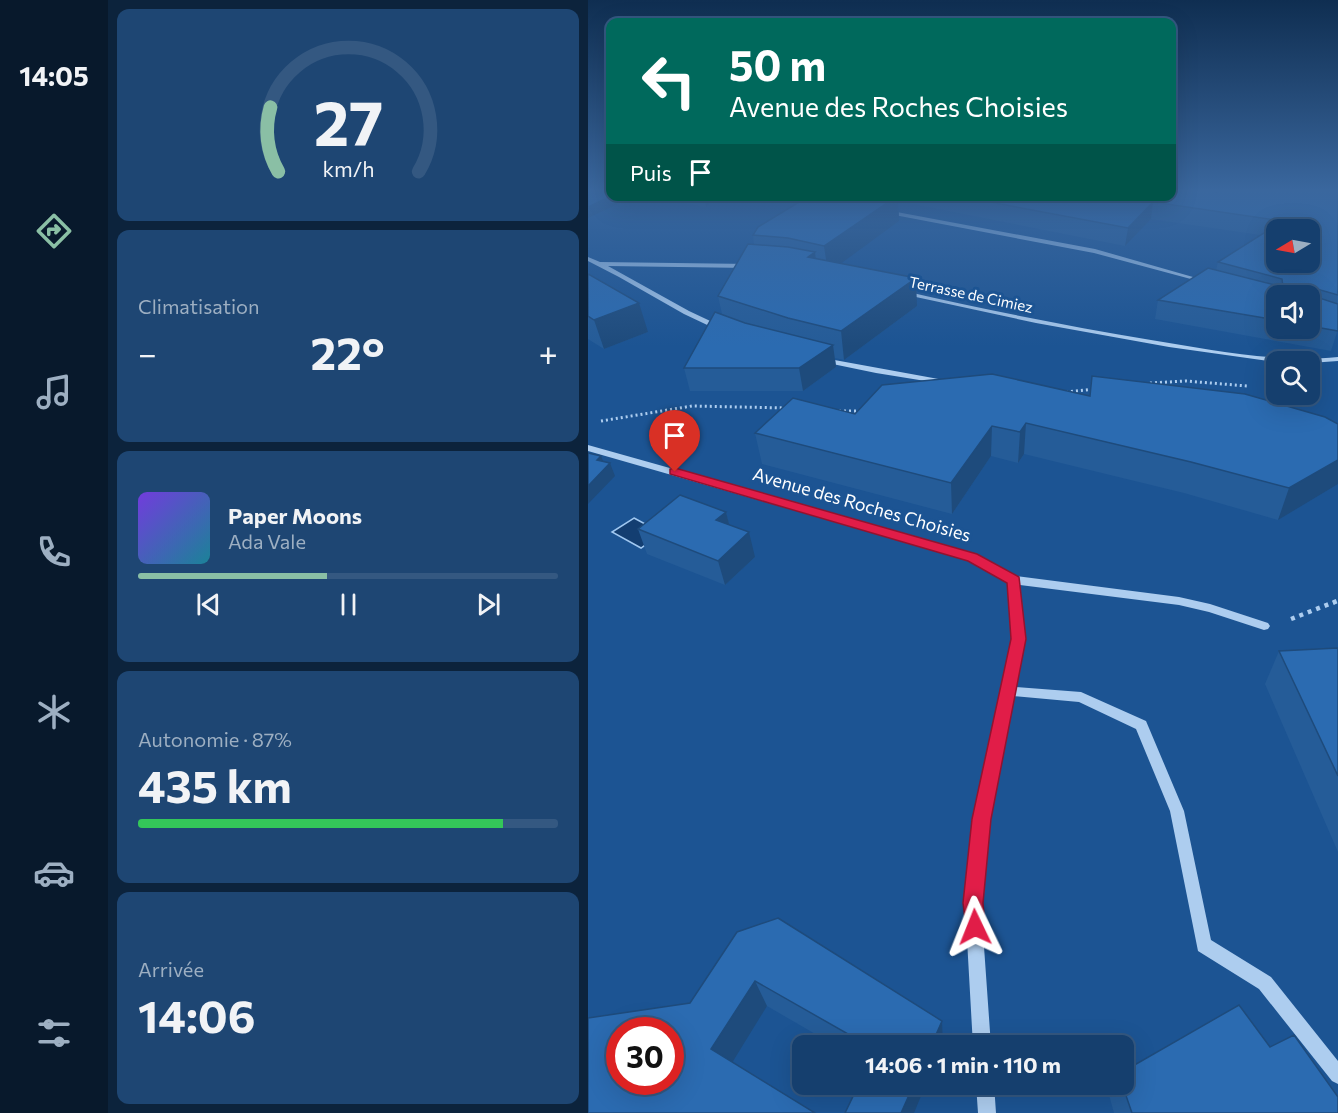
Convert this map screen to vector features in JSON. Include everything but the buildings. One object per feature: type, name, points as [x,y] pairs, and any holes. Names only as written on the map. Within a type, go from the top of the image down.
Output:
[{"type":"street","points":[[1047,242],[1095,251],[1215,284]]},
{"type":"street","points":[[588,260],[680,311],[725,331]]},
{"type":"street","points":[[597,264],[755,266]]},
{"type":"street","name":"Terrasse de Cimiez","points":[[893,290],[1081,330],[1239,356],[1289,360],[1338,359]]},
{"type":"street","points":[[812,357],[876,371],[956,383]]},
{"type":"street","name":"Avenue des Roches Choisies","points":[[588,448],[972,557],[1014,580]]},
{"type":"street","points":[[981,1035],[973,903],[982,819],[1018,639],[1014,580],[1179,601],[1210,608],[1264,626]]},
{"type":"street","points":[[1008,691],[1081,697],[1141,725],[1177,811],[1204,945],[1265,983],[1338,1075]]},
{"type":"street","points":[[986,1095],[987,1113]]},
{"type":"path","points":[[1142,384],[1186,381],[1257,386]]},
{"type":"path","points":[[1061,392],[1096,389]]},
{"type":"path","points":[[600,421],[692,406],[735,405],[794,409]]},
{"type":"path","points":[[828,411],[870,411]]},
{"type":"path","points":[[1264,626],[1283,622],[1338,601]]},
{"type":"water","points":[[634,518],[662,533],[641,548],[612,532]]},
{"type":"route","points":[[675,472],[853,525],[972,557],[1014,580],[1018,639],[982,819],[973,903],[975,927]]}]
